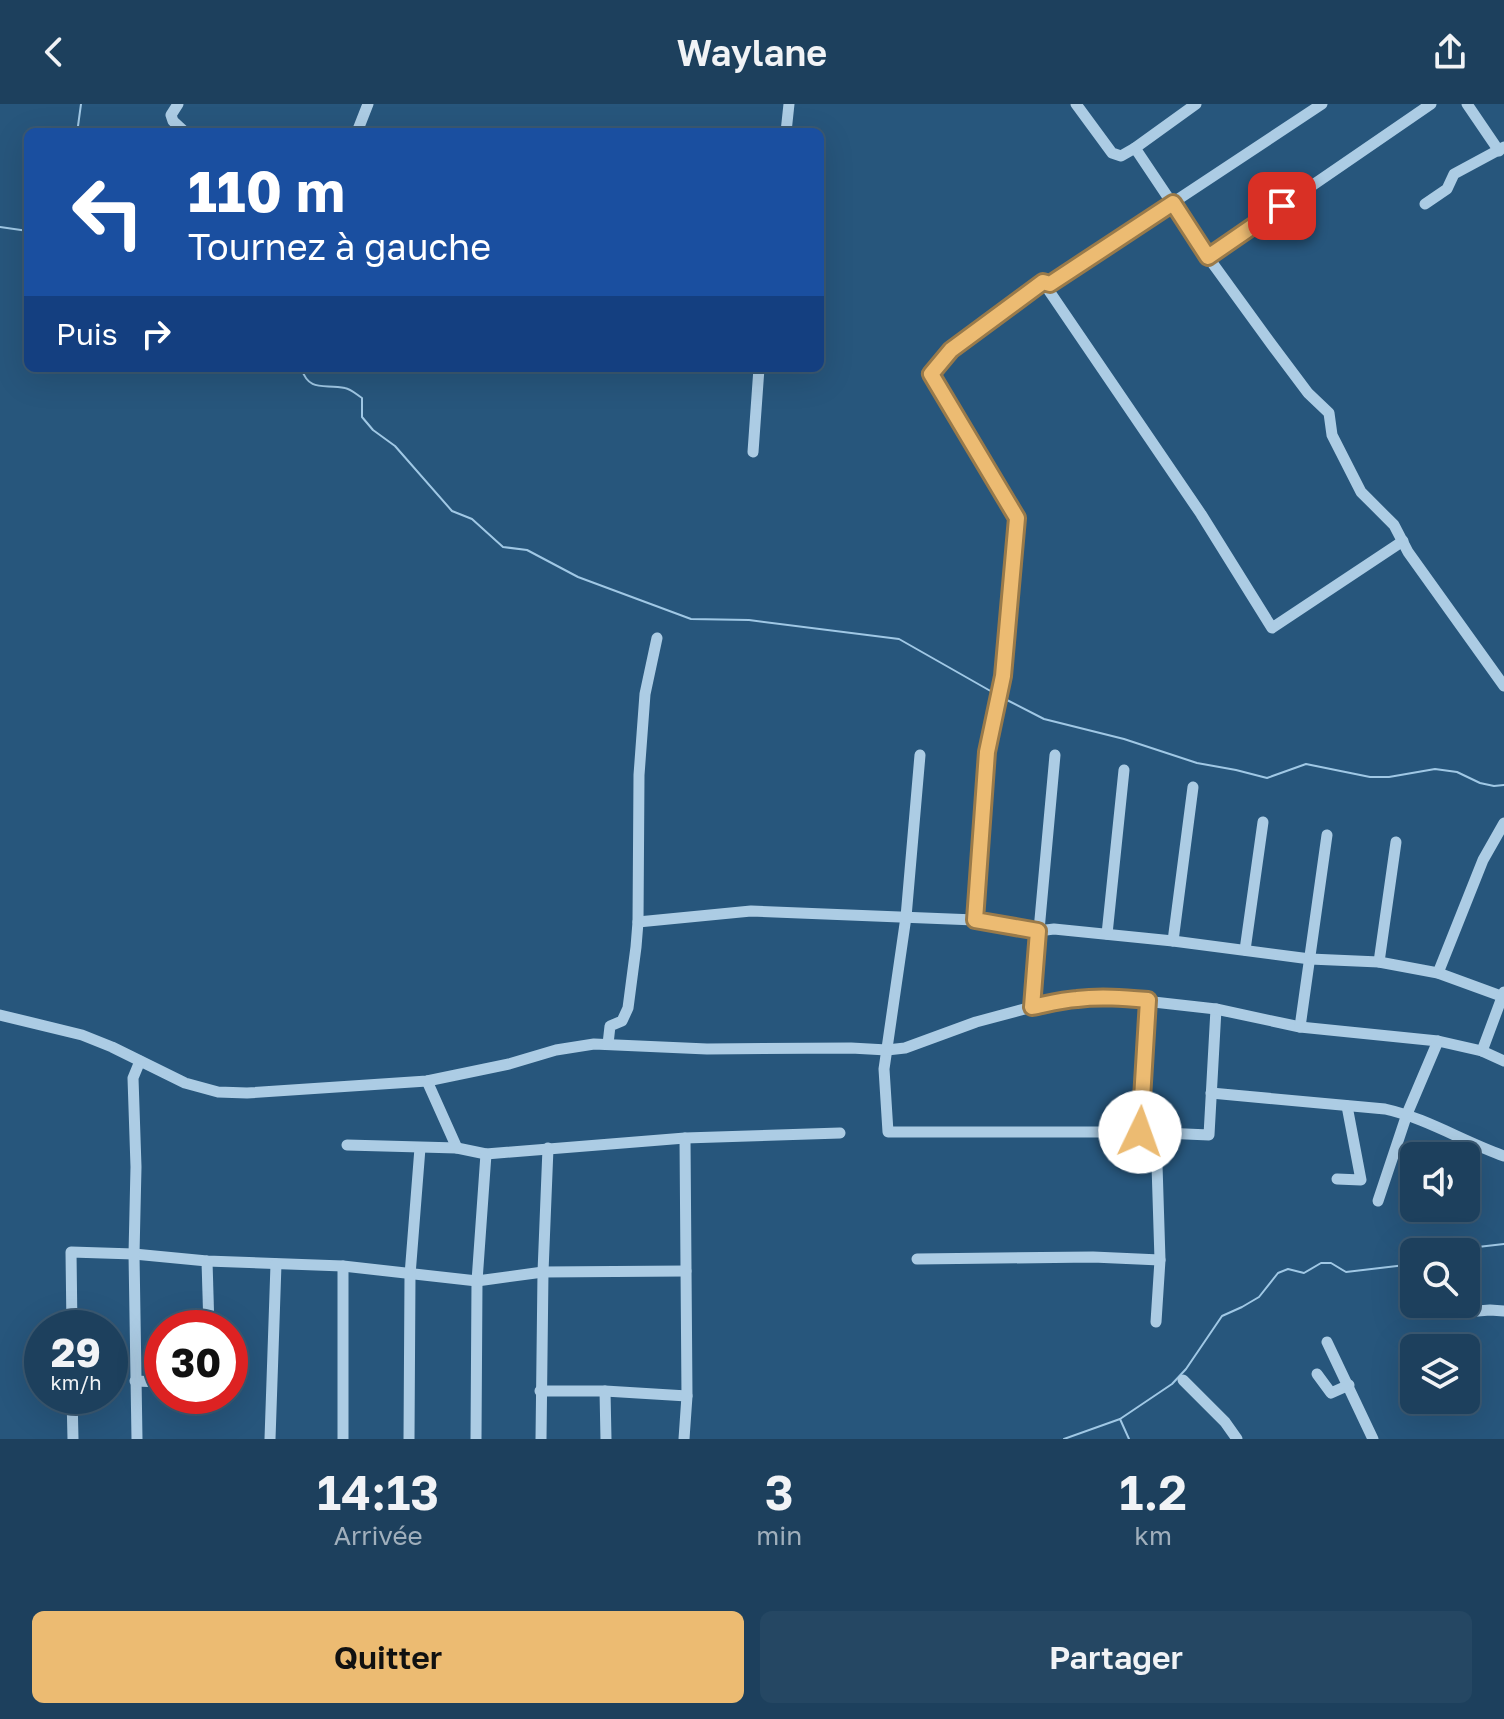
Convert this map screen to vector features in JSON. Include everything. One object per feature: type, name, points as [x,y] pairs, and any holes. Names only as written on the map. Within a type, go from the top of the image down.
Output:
[{"type":"street","points":[[178,104],[171,115],[181,128]]},
{"type":"street","points":[[359,128],[368,104]]},
{"type":"street","points":[[786,128],[789,104]]},
{"type":"street","points":[[1076,104],[1112,153],[1121,156],[1196,104]]},
{"type":"street","points":[[1043,282],[1050,284],[1322,104]]},
{"type":"street","points":[[1208,257],[1431,104]]},
{"type":"street","points":[[1425,204],[1447,189],[1454,174],[1502,149],[1467,104]]},
{"type":"street","points":[[1135,148],[1208,257],[1308,393],[1329,413],[1332,435],[1361,492],[1394,525],[1408,552],[1504,686]]},
{"type":"street","points":[[1043,282],[1201,514],[1272,628],[1403,541]]},
{"type":"street","points":[[975,920],[987,752],[1003,676],[1017,518],[931,374],[951,350],[1043,282]]},
{"type":"street","points":[[753,452],[759,372]]},
{"type":"street","points":[[608,1044],[610,1026],[622,1021],[628,1008],[638,922],[639,775],[645,694],[657,638]]},
{"type":"street","points":[[920,755],[906,917],[884,1069],[888,1132],[1209,1135],[1216,1009]]},
{"type":"street","points":[[1032,1007],[1055,755]]},
{"type":"street","points":[[1107,934],[1124,770]]},
{"type":"street","points":[[1173,941],[1193,787]]},
{"type":"street","points":[[1245,950],[1263,822]]},
{"type":"street","points":[[1438,973],[1483,860],[1504,823]]},
{"type":"street","points":[[1300,1027],[1327,835]]},
{"type":"street","points":[[1379,962],[1396,842]]},
{"type":"street","points":[[638,922],[751,911],[975,920],[1038,931],[1054,929],[1310,959],[1379,962],[1438,973],[1503,995],[1482,1051]]},
{"type":"street","points":[[0,1015],[82,1035],[185,1083],[218,1092],[247,1093],[427,1081],[509,1064],[556,1050],[608,1044],[707,1049],[905,1048],[976,1022],[1032,1007],[1109,997],[1216,1009],[1300,1027],[1438,1041],[1482,1051],[1504,1061]]},
{"type":"street","points":[[1140,1132],[1148,1000]]},
{"type":"street","points":[[1378,1201],[1407,1114],[1438,1041]]},
{"type":"street","points":[[137,1439],[133,1078],[140,1061]]},
{"type":"street","points":[[427,1081],[457,1148]]},
{"type":"street","points":[[1211,1093],[1385,1109],[1407,1114],[1467,1142]]},
{"type":"street","points":[[1337,1179],[1361,1180],[1347,1106]]},
{"type":"street","points":[[347,1145],[457,1148],[486,1154],[685,1138],[840,1133]]},
{"type":"street","points":[[1156,1133],[1160,1260],[1156,1322]]},
{"type":"street","points":[[684,1439],[687,1396],[685,1138]]},
{"type":"street","points":[[1480,1147],[1504,1156]]},
{"type":"street","points":[[409,1439],[410,1275],[420,1148]]},
{"type":"street","points":[[541,1439],[548,1148]]},
{"type":"street","points":[[476,1439],[477,1281],[486,1154]]},
{"type":"street","points":[[72,1310],[71,1252],[343,1266],[477,1281],[543,1272],[686,1271]]},
{"type":"street","points":[[917,1259],[1093,1257],[1160,1260]]},
{"type":"street","points":[[207,1261],[208,1310]]},
{"type":"street","points":[[270,1439],[276,1264]]},
{"type":"street","points":[[343,1266],[343,1439]]},
{"type":"street","points":[[1480,1311],[1504,1311]]},
{"type":"street","points":[[1327,1342],[1373,1439]]},
{"type":"street","points":[[1317,1374],[1331,1393],[1349,1385]]},
{"type":"street","points":[[1183,1380],[1225,1422],[1237,1439]]},
{"type":"street","points":[[135,1381],[144,1381]]},
{"type":"street","points":[[540,1391],[687,1396]]},
{"type":"street","points":[[605,1391],[606,1439]]},
{"type":"street","points":[[72,1414],[73,1439]]},
{"type":"waterway","points":[[79,128],[81,104]]},
{"type":"waterway","points":[[0,227],[24,230]]},
{"type":"waterway","points":[[303,372],[314,384],[347,389],[362,398],[362,417],[373,430],[395,446],[452,511],[472,519],[503,547],[527,550],[578,577],[691,619],[749,620],[899,639],[994,693]]},
{"type":"waterway","points":[[1003,698],[1044,719],[1124,739],[1197,763],[1267,778],[1306,764],[1370,777],[1435,769],[1457,772],[1480,783],[1504,785]]},
{"type":"waterway","points":[[1480,1247],[1504,1244]]},
{"type":"waterway","points":[[1064,1439],[1120,1419],[1172,1384],[1222,1316],[1259,1297],[1278,1273],[1288,1269],[1304,1273],[1321,1263],[1331,1263],[1346,1272],[1400,1266]]},
{"type":"waterway","points":[[1120,1419],[1129,1439]]},
{"type":"route","points":[[1140,1132],[1148,1000],[1109,997],[1032,1007],[1038,931],[975,920],[987,752],[1003,676],[1017,518],[931,374],[951,350],[1043,282],[1050,284],[1173,203],[1208,257],[1282,206]]}]
